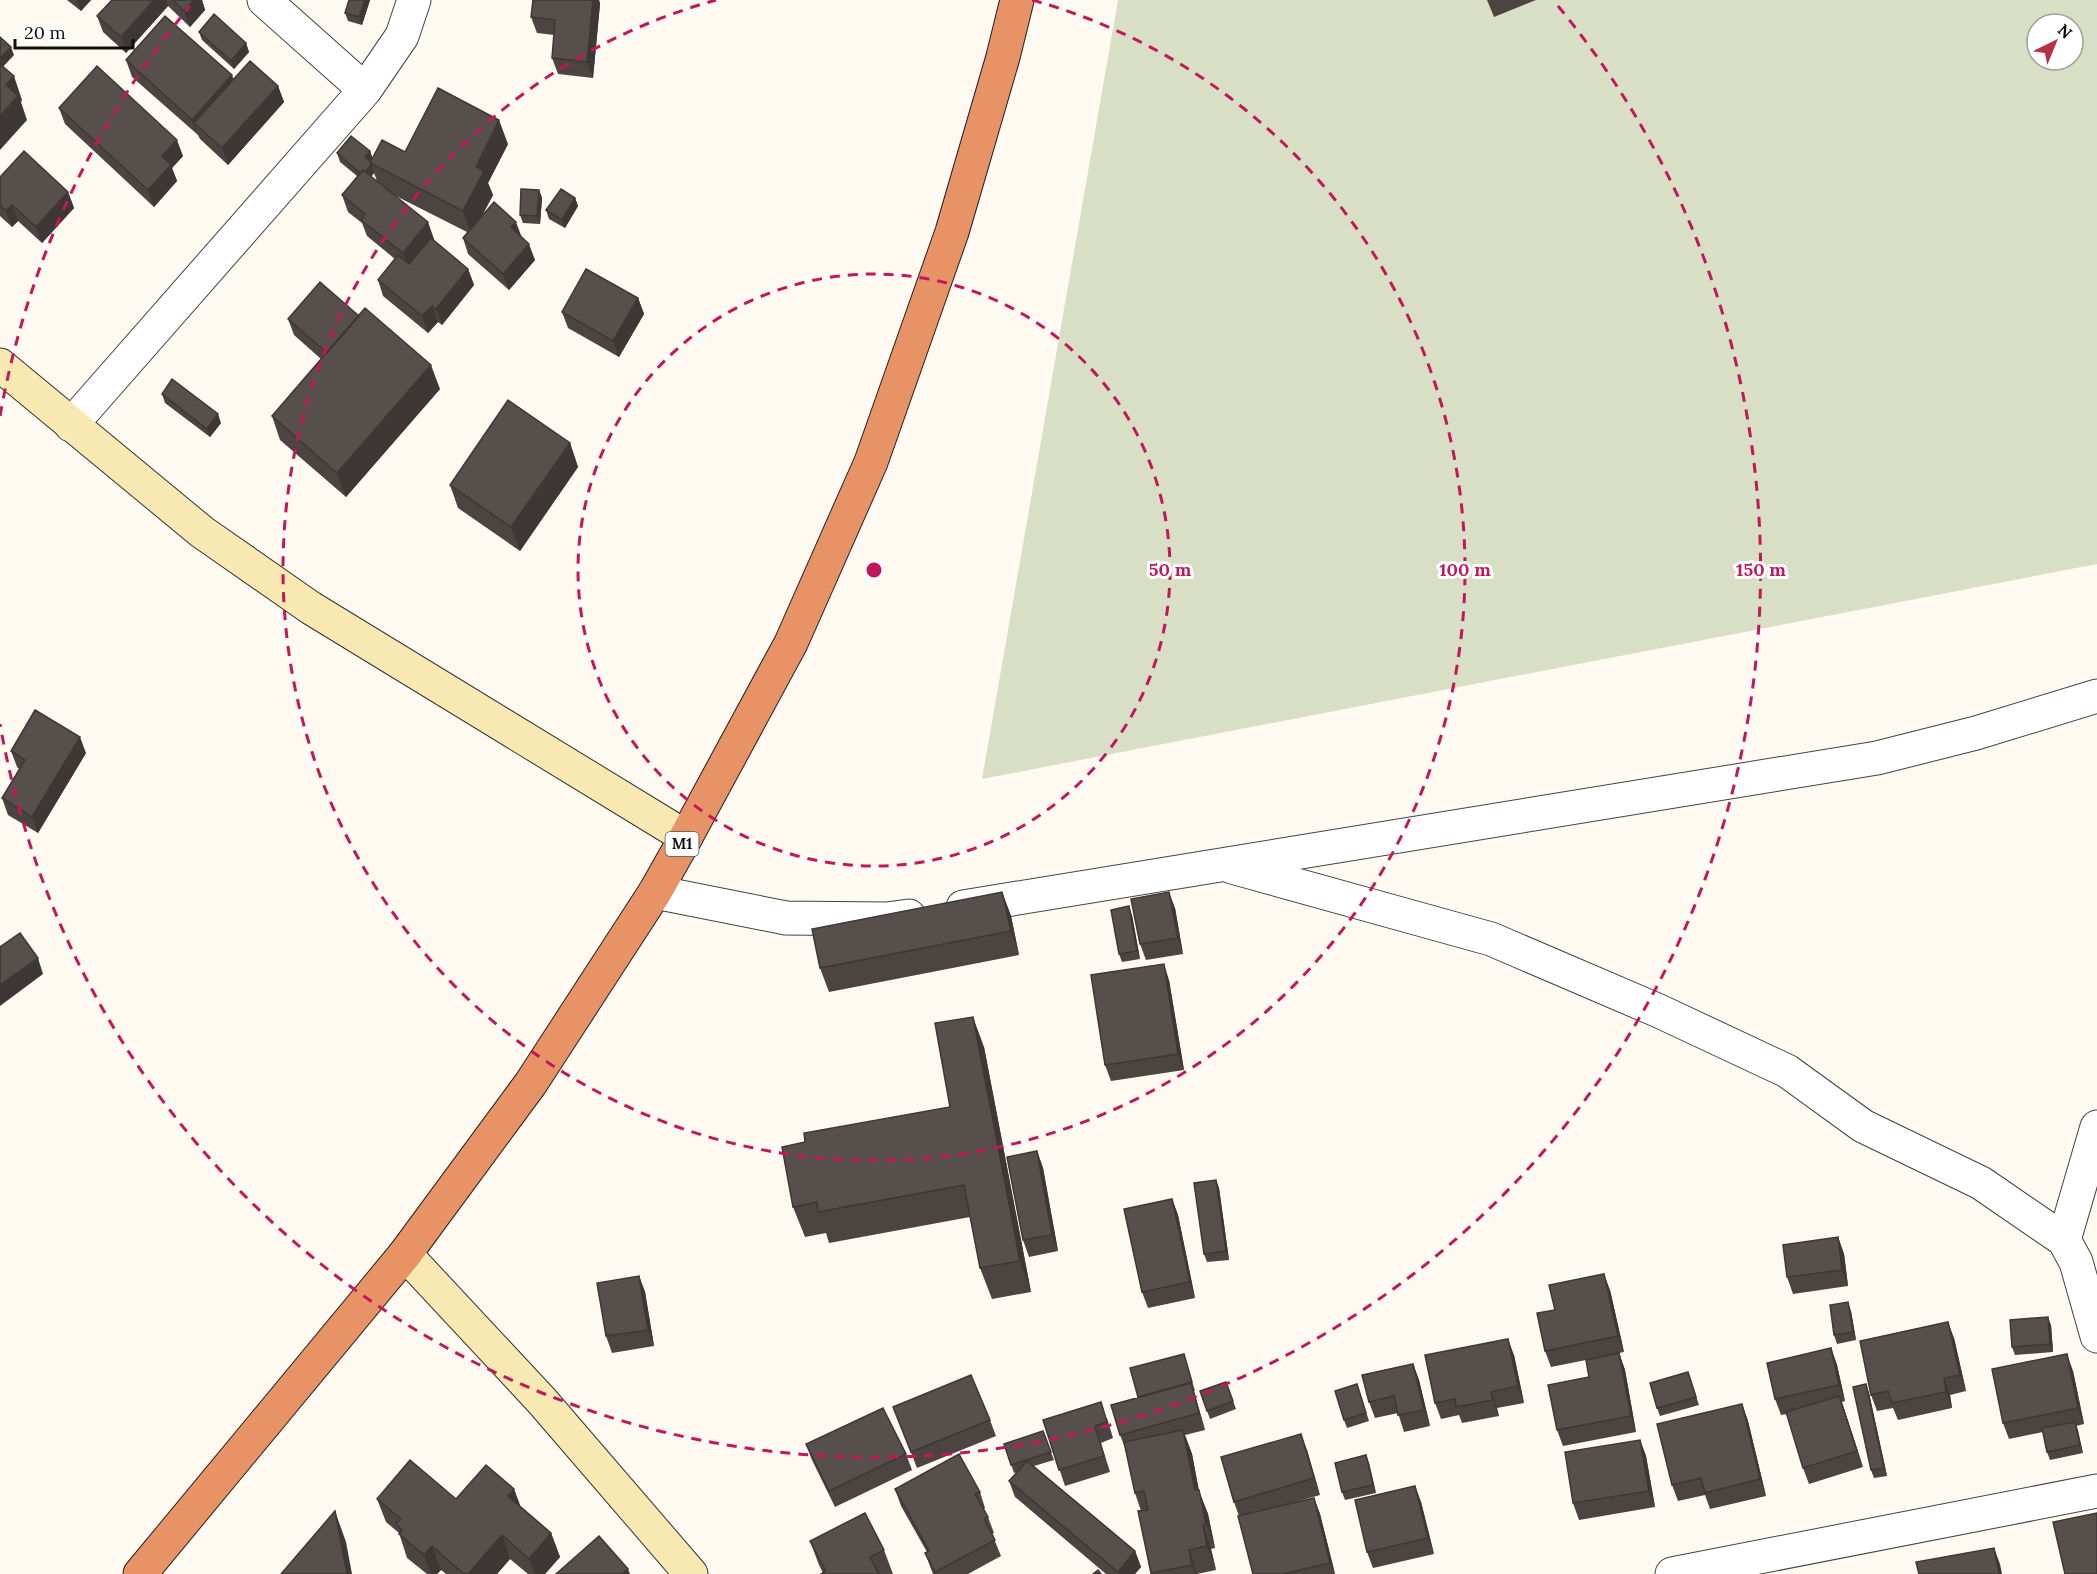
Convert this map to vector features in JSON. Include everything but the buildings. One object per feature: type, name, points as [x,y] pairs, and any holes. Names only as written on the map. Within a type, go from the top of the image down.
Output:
[{"type":"highway","name":"M1","points":[[140,1574],[405,1254],[531,1083],[656,892],[791,643],[871,462],[952,232],[1003,57],[1017,0]]},
{"type":"street","points":[[264,0],[364,90]]},
{"type":"street","points":[[70,425],[364,90],[402,36],[414,0]]},
{"type":"street","points":[[0,365],[202,532],[311,608],[686,837]]},
{"type":"street","points":[[656,892],[786,918],[886,919],[1877,758],[1977,733],[2097,696]]},
{"type":"street","points":[[1222,864],[1491,939],[1659,1011],[1787,1071],[1863,1126],[1981,1183],[2064,1240],[2076,1263],[2097,1336]]},
{"type":"street","points":[[2064,1240],[2097,1127]]},
{"type":"street","points":[[405,1254],[542,1401],[691,1574]]},
{"type":"street","points":[[1672,1574],[2097,1491]]},
{"type":"green space","points":[[1118,0],[2097,0],[2097,564],[982,779]]}]
